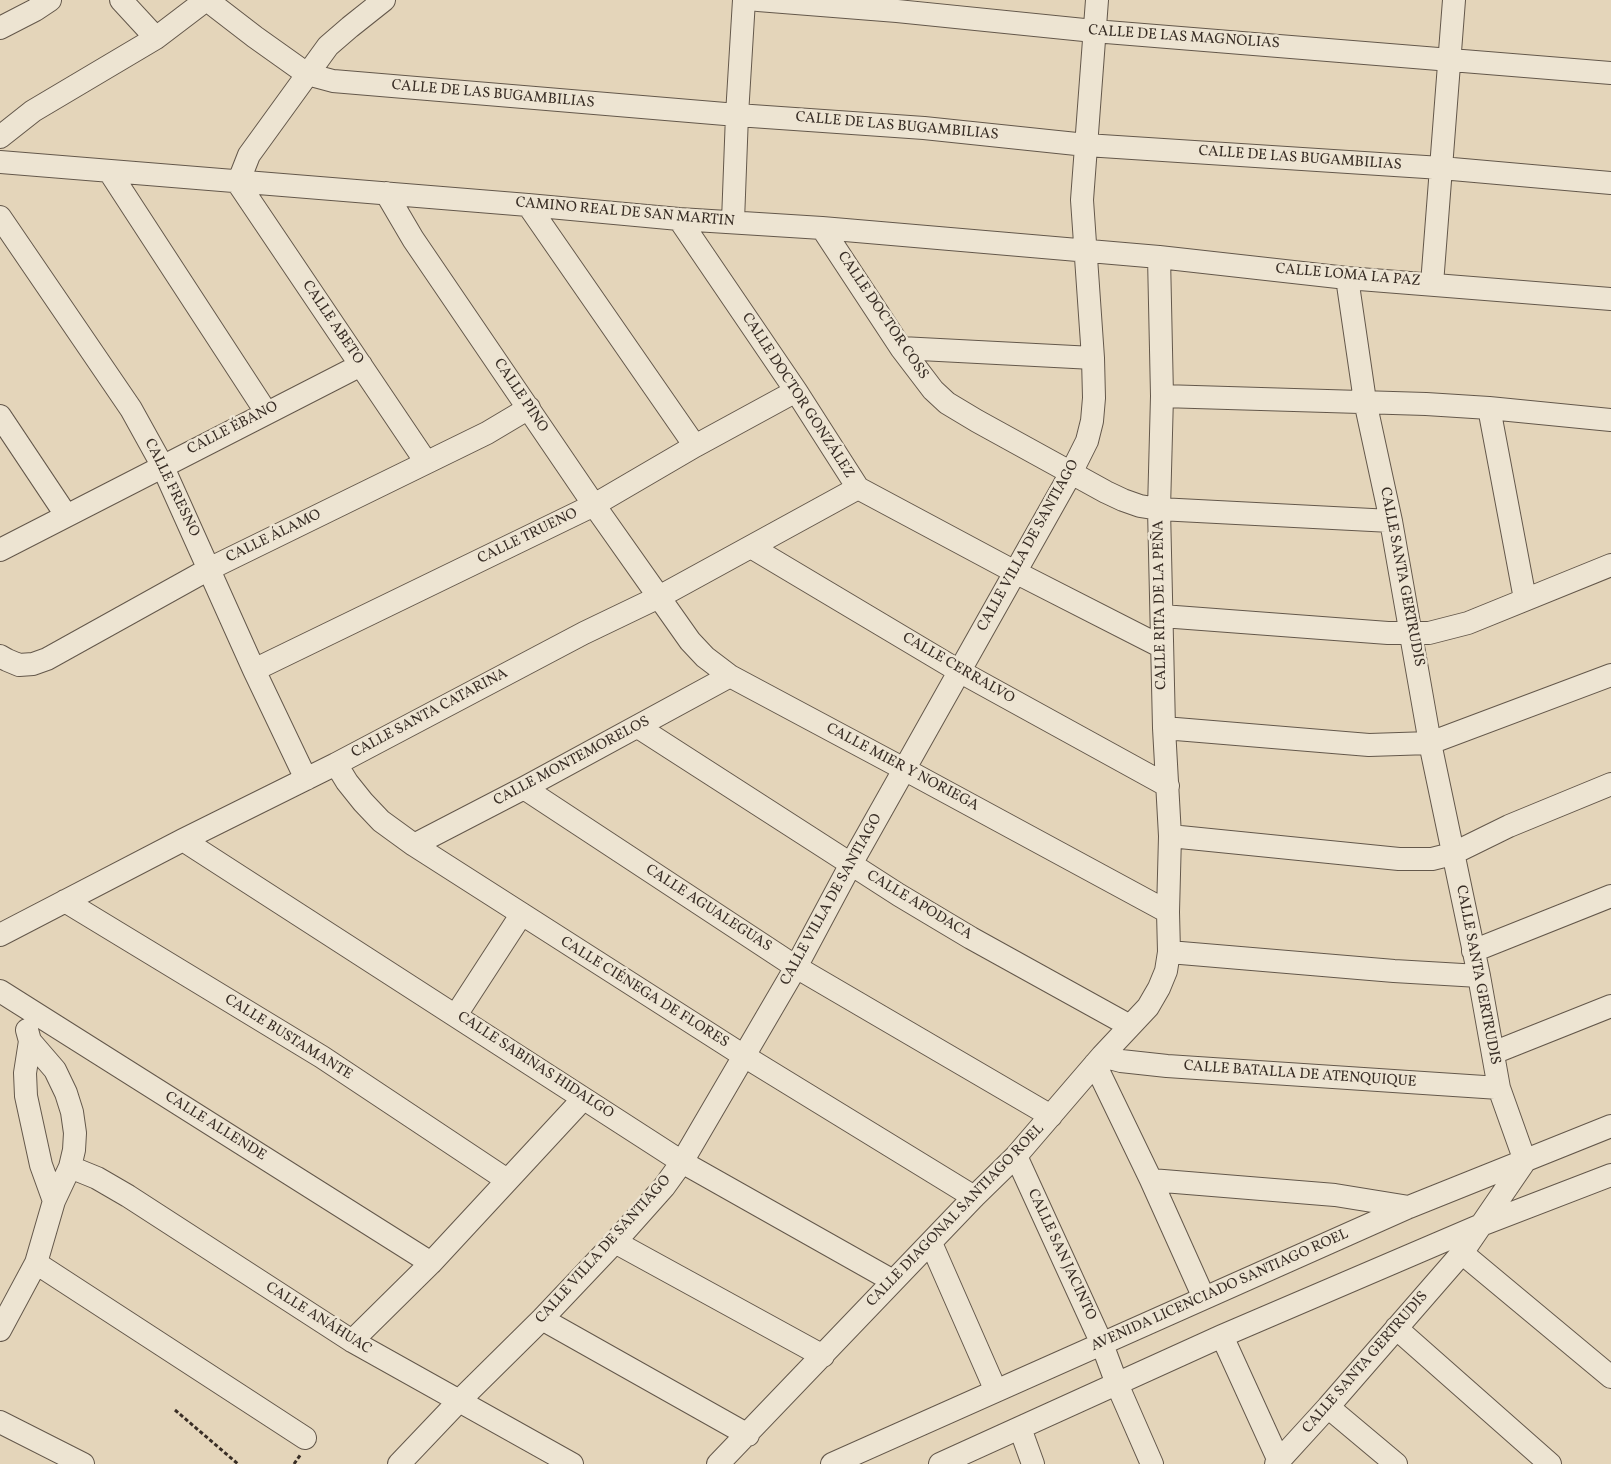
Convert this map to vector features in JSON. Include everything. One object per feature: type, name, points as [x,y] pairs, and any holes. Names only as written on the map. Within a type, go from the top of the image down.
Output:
[{"type":"street","points":[[0,28],[50,0]]},
{"type":"street","points":[[121,0],[156,38]]},
{"type":"street","points":[[0,137],[33,111],[156,38],[207,0]]},
{"type":"street","name":"CALLE DE LAS BUGAMBILIAS","points":[[207,0],[255,38],[307,74],[333,81],[737,115],[924,128],[1086,145],[1441,168],[1611,183]]},
{"type":"street","points":[[238,183],[249,155],[328,46],[384,0]]},
{"type":"street","points":[[733,221],[744,0]]},
{"type":"street","name":"CALLE DE LAS MAGNOLIAS","points":[[758,0],[897,11],[1094,31],[1611,73]]},
{"type":"street","name":"CALLE VILLA DE SANTIAGO","points":[[399,1464],[615,1242],[664,1187],[682,1162],[796,967],[850,864],[1071,473],[1087,441],[1092,421],[1094,398],[1082,200],[1097,0]]},
{"type":"street","points":[[1432,284],[1454,0]]},
{"type":"street","points":[[0,162],[109,171],[266,412]]},
{"type":"street","name":"CAMINO REAL DE SAN MARTIN","points":[[109,171],[679,219],[733,221],[1086,250]]},
{"type":"street","name":"CALLE ABETO","points":[[238,183],[426,462]]},
{"type":"street","name":"CALLE PINO","points":[[386,193],[413,239],[659,597]]},
{"type":"street","points":[[528,205],[695,446]]},
{"type":"street","name":"CALLE FRESNO","points":[[0,217],[131,409],[162,465],[254,670],[306,779]]},
{"type":"street","name":"CALLE DOCTOR GONZÁLEZ","points":[[679,219],[796,391],[858,488],[1015,572],[1162,647]]},
{"type":"street","name":"CALLE DOCTOR COSS","points":[[822,228],[901,348],[933,390],[947,403],[1123,500],[1140,506],[1159,509],[1391,521]]},
{"type":"street","name":"CALLE LOMA LA PAZ","points":[[1086,250],[1347,278],[1611,299]]},
{"type":"street","name":"CALLE RITA DE LA PEÑA","points":[[1159,257],[1162,396],[1159,509],[1164,728],[1170,836],[1169,952]]},
{"type":"street","name":"CALLE SANTA GERTRUDIS","points":[[1278,1462],[1462,1253],[1525,1161],[1499,1088],[1479,976],[1430,743],[1391,521],[1365,401],[1347,278]]},
{"type":"street","points":[[901,348],[1093,358]]},
{"type":"street","name":"CALLE ÉBANO","points":[[0,550],[162,465],[360,365]]},
{"type":"street","name":"CALLE TRUENO","points":[[254,670],[594,505],[695,446],[796,391]]},
{"type":"street","points":[[1162,396],[1365,401],[1489,408],[1611,420]]},
{"type":"street","name":"CALLE ÁLAMO","points":[[10,660],[33,664],[47,659],[209,569],[487,433],[529,408]]},
{"type":"street","points":[[1489,408],[1525,599]]},
{"type":"street","points":[[0,416],[66,515]]},
{"type":"street","name":"CALLE SANTA CATARINA","points":[[0,935],[183,840],[336,764],[584,633],[659,597],[858,488]]},
{"type":"street","name":"CALLE CERRALVO","points":[[751,547],[959,671],[1168,786]]},
{"type":"street","points":[[1162,616],[1429,634],[1448,630],[1611,565]]},
{"type":"street","name":"CALLE MIER Y NORIEGA","points":[[659,597],[690,640],[705,657],[730,676],[1168,912]]},
{"type":"street","points":[[1164,728],[1369,745],[1430,743],[1611,675]]},
{"type":"street","name":"CALLE MONTEMORELOS","points":[[414,845],[524,788],[730,676]]},
{"type":"street","name":"CALLE APODACA","points":[[638,727],[850,864],[971,938],[1130,1026]]},
{"type":"street","name":"CALLE CIÉNEGA DE FLORES","points":[[336,764],[347,782],[381,821],[414,845],[744,1056],[974,1197]]},
{"type":"street","points":[[1170,836],[1399,860],[1432,859],[1452,854],[1509,826],[1611,784]]},
{"type":"street","name":"CALLE AGUALEGUAS","points":[[524,788],[796,967],[1051,1116]]},
{"type":"street","name":"CALLE SABINAS HIDALGO","points":[[183,840],[682,1162],[893,1281]]},
{"type":"street","points":[[1473,951],[1611,896]]},
{"type":"street","name":"CALLE BUSTAMANTE","points":[[65,901],[322,1057],[507,1180]]},
{"type":"street","points":[[456,1015],[521,915]]},
{"type":"street","points":[[1169,952],[1394,971],[1479,976]]},
{"type":"street","name":"CALLE DIAGONAL SANTIAGO ROEL","points":[[718,1464],[748,1435],[974,1197],[1016,1156],[1098,1060],[1148,1007],[1166,971],[1169,952]]},
{"type":"street","name":"CALLE ALLENDE","points":[[0,992],[431,1263]]},
{"type":"street","points":[[20,1005],[30,1041],[25,1074],[26,1096],[42,1165],[54,1201]]},
{"type":"street","points":[[1493,1053],[1611,1006]]},
{"type":"street","points":[[3,1320],[36,1263],[54,1201],[70,1167],[74,1150],[75,1133],[72,1112],[66,1093],[55,1070],[30,1041]]},
{"type":"street","points":[[1098,1060],[1204,1298]]},
{"type":"street","name":"CALLE BATALLA DE ATENQUIQUE","points":[[1098,1060],[1499,1088]]},
{"type":"street","points":[[352,1341],[431,1263],[583,1098]]},
{"type":"street","name":"AVENIDA LICENCIADO SANTIAGO ROEL","points":[[832,1464],[1409,1207],[1611,1126]]},
{"type":"street","name":"CALLE SAN JACINTO","points":[[1016,1156],[1102,1344],[1117,1384],[1152,1464]]},
{"type":"street","name":"CALLE ANÁHUAC","points":[[70,1167],[97,1178],[128,1196],[352,1341],[458,1402],[572,1464]]},
{"type":"street","points":[[940,1464],[1222,1336],[1481,1225],[1611,1176]]},
{"type":"street","points":[[1151,1180],[1334,1195],[1409,1207]]},
{"type":"street","points":[[615,1242],[823,1356]]},
{"type":"street","points":[[930,1243],[996,1391]]},
{"type":"street","points":[[1462,1253],[1611,1377]]},
{"type":"street","points":[[36,1263],[305,1438]]},
{"type":"street","points":[[542,1319],[748,1435]]},
{"type":"street","points":[[1396,1328],[1550,1464]]},
{"type":"street","points":[[1222,1336],[1278,1462]]},
{"type":"street","points":[[1328,1407],[1396,1464]]},
{"type":"street","points":[[0,1422],[83,1464]]},
{"type":"street","points":[[1020,1428],[1034,1464]]},
{"type":"path","points":[[175,1410],[238,1464]]}]
